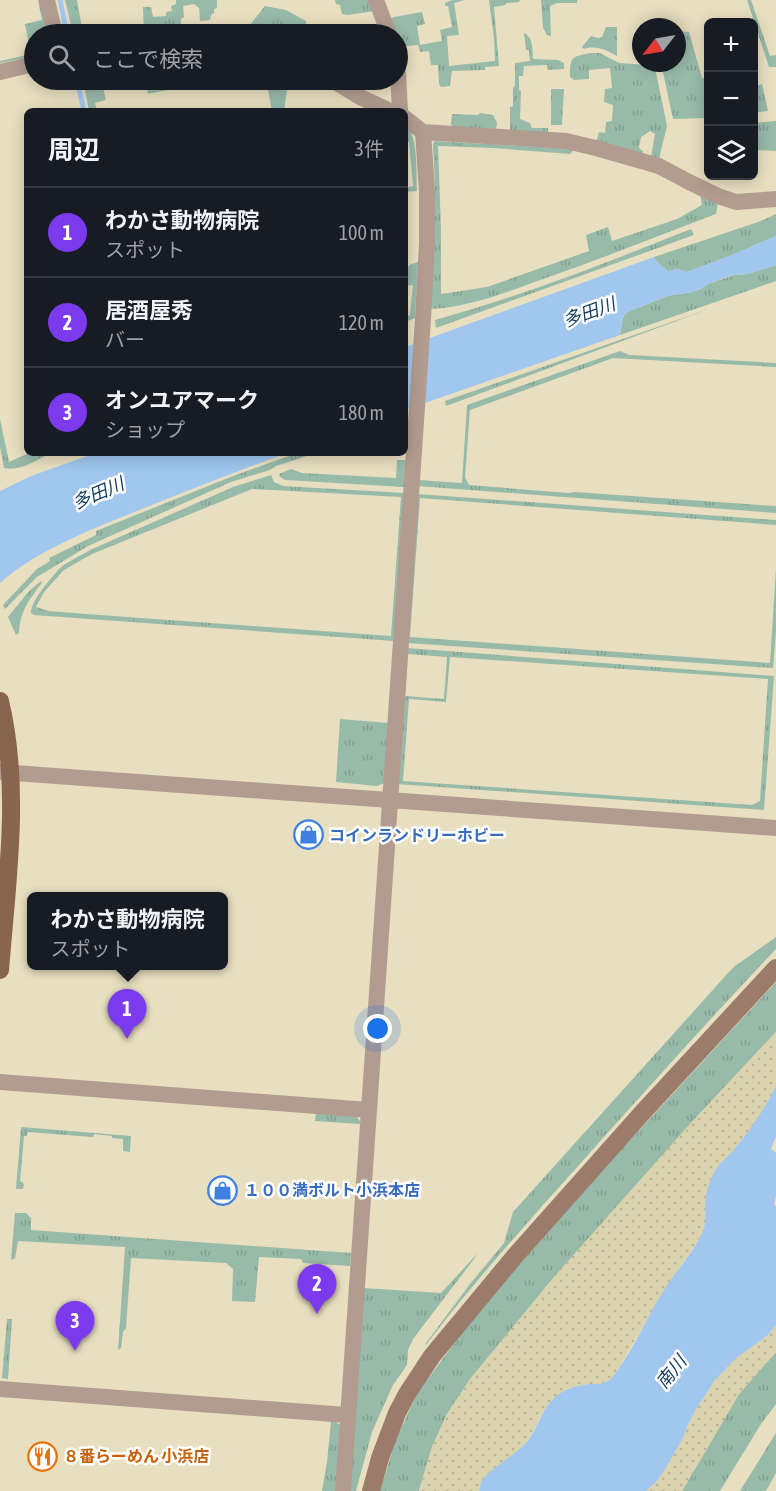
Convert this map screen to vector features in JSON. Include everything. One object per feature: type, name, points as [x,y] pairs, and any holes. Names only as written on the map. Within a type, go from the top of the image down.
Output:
[{"type":"main road","points":[[0,701],[5,728],[5,773],[10,828],[0,970]]},
{"type":"street","points":[[47,0],[53,24]]},
{"type":"street","points":[[376,0],[385,24]]},
{"type":"street","points":[[0,72],[24,66]]},
{"type":"street","points":[[348,90],[384,108]]},
{"type":"street","points":[[399,90],[400,108]]},
{"type":"street","points":[[408,120],[423,132],[566,141],[659,166],[718,196],[736,202],[776,199]]},
{"type":"street","points":[[343,1491],[422,328],[427,243],[427,191],[423,132]]},
{"type":"street","points":[[5,773],[776,828]]},
{"type":"street","points":[[371,1491],[388,1436],[402,1404],[438,1349],[508,1264],[643,1112],[776,968]]},
{"type":"street","points":[[0,1082],[369,1110]]},
{"type":"street","points":[[0,1389],[347,1415]]},
{"type":"green space","points":[[38,0],[40,0],[45,24],[25,24],[42,20]]},
{"type":"green space","points":[[65,0],[77,0],[81,24],[71,24]]},
{"type":"green space","points":[[176,0],[217,0],[217,8],[214,9],[210,20],[200,21],[199,8],[194,4],[183,6],[184,17],[181,19],[181,24],[144,24],[143,7],[151,7],[153,17],[166,16],[166,12],[172,11],[171,6],[176,4]]},
{"type":"green space","points":[[335,0],[371,0],[375,11],[342,14],[340,5],[336,4]]},
{"type":"green space","points":[[452,0],[465,0],[454,3],[459,35],[447,36],[449,66],[495,61],[489,0],[520,0],[494,7],[499,66],[485,67],[485,70],[452,71],[450,86],[441,87],[438,65],[431,65],[429,51],[420,52],[418,45],[408,46],[408,24],[390,24],[389,20],[422,12],[425,24],[417,26],[420,45],[442,41],[440,30],[452,27],[448,6],[445,6],[445,3]]},
{"type":"green space","points":[[541,0],[577,0],[577,3],[557,3],[550,6],[551,36],[547,35],[543,28]]},
{"type":"green space","points":[[747,0],[751,0],[757,18],[753,18]]},
{"type":"green space","points":[[265,6],[286,10],[306,21],[306,24],[251,24]]},
{"type":"green space","points":[[758,21],[770,56],[776,55],[776,67],[769,67],[758,34]]},
{"type":"green space","points":[[606,27],[617,27],[617,56],[601,49],[582,47],[591,36],[602,37]]},
{"type":"green space","points":[[686,32],[689,32],[702,78],[704,78],[704,118],[673,119],[663,72],[686,72]]},
{"type":"green space","points":[[524,33],[531,41],[533,59],[558,60],[564,63],[564,69],[548,70],[547,65],[524,66],[523,76],[519,76],[520,119],[530,123],[532,128],[548,128],[548,133],[510,130],[515,63],[530,61]]},
{"type":"green space","points":[[600,53],[619,63],[632,64],[632,72],[656,72],[667,126],[659,159],[651,157],[655,134],[650,131],[641,137],[639,148],[643,151],[643,155],[596,142],[599,132],[605,133],[606,122],[612,121],[613,105],[604,102],[605,89],[612,88],[610,68],[589,70],[589,79],[574,80],[570,77],[570,65],[575,57]]},
{"type":"green space","points":[[24,56],[24,58],[0,63],[0,61]]},
{"type":"green space","points":[[762,84],[768,111],[758,112],[758,86]]},
{"type":"green space","points":[[551,89],[564,89],[562,125],[551,125]]},
{"type":"green space","points":[[85,90],[104,90],[106,100],[95,103],[96,108],[88,108]]},
{"type":"green space","points":[[147,90],[167,90],[148,94]]},
{"type":"green space","points":[[268,90],[287,90],[284,108],[271,108]]},
{"type":"green space","points":[[480,113],[493,115],[497,123],[496,129],[453,127],[451,124],[452,114],[478,115]]},
{"type":"green space","points":[[776,121],[776,151],[758,150],[758,123]]},
{"type":"green space","points":[[408,128],[415,146],[417,191],[408,192],[408,187],[413,186]]},
{"type":"green space","points":[[434,141],[575,149],[570,154],[438,146],[441,294],[487,287],[589,251],[586,235],[608,227],[612,241],[677,219],[702,205],[700,195],[718,203],[716,214],[502,294],[446,308],[431,309],[435,189]]},
{"type":"green space","points":[[776,214],[776,236],[687,272],[678,269],[668,271],[654,257],[761,221]]},
{"type":"green space","points":[[691,229],[694,235],[436,328],[435,320],[532,290]]},
{"type":"green space","points":[[418,262],[415,318],[408,321],[413,285],[408,286],[409,265]]},
{"type":"green space","points":[[776,265],[776,281],[620,335],[623,318],[632,310],[668,296],[701,289],[708,284],[734,275],[748,274]]},
{"type":"green space","points":[[709,309],[446,406],[445,401]]},
{"type":"green space","points":[[620,351],[629,355],[776,363],[776,367],[613,358],[470,410],[465,477],[469,485],[776,506],[776,513],[417,486],[417,480],[462,483],[467,405]]},
{"type":"green space","points":[[0,419],[9,462],[24,455],[45,456],[22,467],[4,468],[0,447]]},
{"type":"green space","points":[[289,456],[307,456],[231,482],[88,546],[37,577],[5,609],[3,605],[37,569],[50,561],[49,558],[96,535],[96,531]]},
{"type":"green space","points":[[397,460],[406,460],[404,487],[285,480],[279,474],[291,469],[302,473],[396,478]]},
{"type":"green space","points":[[271,475],[274,482],[283,486],[404,493],[394,641],[31,613],[34,602],[42,590],[58,570],[69,562],[90,550],[233,487]],"holes":[[[252,489],[401,497],[391,636],[49,611],[36,607],[44,592],[64,570],[92,554]]]},
{"type":"green space","points":[[417,494],[776,520],[776,525],[420,498],[410,637],[770,663],[776,568],[776,630],[773,668],[407,643]]},
{"type":"green space","points":[[41,581],[42,583],[26,606],[21,618],[19,633],[16,635],[8,617],[29,591]]},
{"type":"green space","points":[[407,648],[774,676],[764,810],[397,784]],"holes":[[[408,654],[447,657],[444,699],[405,696]],[[450,657],[768,679],[760,801],[752,805],[403,781],[409,699],[446,702]]]},
{"type":"green space","points":[[340,719],[388,723],[384,783],[377,786],[336,782]]},
{"type":"green space","points":[[776,937],[776,949],[539,1209],[425,1346],[470,1284],[504,1243],[513,1212],[729,972]]},
{"type":"green space","points":[[776,982],[776,1032],[691,1123],[555,1276],[471,1378],[447,1414],[432,1447],[419,1491],[380,1491],[396,1439],[415,1398],[458,1338],[488,1300],[607,1165]]},
{"type":"green space","points":[[316,1113],[356,1116],[360,1124],[315,1121]]},
{"type":"green space","points":[[21,1127],[131,1136],[130,1152],[123,1151],[123,1139],[112,1138],[112,1136],[94,1134],[93,1137],[28,1132],[27,1136],[24,1136],[20,1181],[24,1184],[23,1189],[16,1189]]},
{"type":"green space","points":[[15,1213],[26,1213],[31,1218],[31,1230],[351,1253],[350,1266],[303,1263],[301,1259],[259,1257],[255,1302],[232,1301],[233,1269],[226,1263],[131,1258],[126,1328],[123,1332],[121,1348],[118,1350],[125,1247],[18,1241],[15,1258],[11,1260]]},
{"type":"green space","points":[[477,1254],[413,1339],[408,1350],[407,1365],[393,1385],[372,1432],[356,1491],[349,1491],[364,1288],[441,1293]]},
{"type":"green space","points":[[7,1319],[12,1319],[8,1379],[2,1378]]},
{"type":"green space","points":[[776,1352],[776,1404],[720,1491],[682,1491],[739,1394]]},
{"type":"green space","points":[[331,1421],[340,1425],[336,1491],[322,1491],[327,1462]]},
{"type":"green space","points":[[776,1433],[776,1473],[766,1491],[740,1491]]},
{"type":"sand","points":[[776,1032],[776,1086],[755,1123],[715,1170],[705,1205],[704,1230],[664,1290],[612,1377],[605,1383],[587,1384],[567,1389],[558,1395],[549,1403],[528,1440],[519,1451],[482,1481],[479,1491],[419,1491],[432,1447],[447,1414],[471,1378],[555,1276],[691,1123]]},
{"type":"sand","points":[[776,1325],[776,1352],[739,1394],[682,1491],[646,1491],[664,1471],[696,1409],[715,1380],[735,1359],[768,1335]]},
{"type":"water","name":"多田川","points":[[776,236],[776,265],[748,274],[733,275],[701,289],[668,296],[632,310],[623,318],[620,335],[408,409],[408,346],[654,257],[668,271],[678,269],[687,272]]},
{"type":"water","name":"多田川","points":[[88,456],[279,456],[86,532],[32,560],[0,583],[0,491],[31,476]]},
{"type":"water","name":"南川","points":[[776,1086],[776,1136],[771,1149],[776,1153],[774,1204],[776,1207],[776,1325],[768,1335],[735,1359],[715,1380],[696,1409],[664,1471],[646,1491],[479,1491],[484,1478],[526,1443],[552,1400],[568,1389],[605,1382],[620,1366],[664,1290],[701,1235],[705,1223],[705,1202],[715,1171],[753,1125]]},
{"type":"waterway","points":[[60,0],[65,24]]},
{"type":"waterway","points":[[79,90],[83,108]]},
{"type":"place","name":"コインランドリーホビー","points":[[308,835]]},
{"type":"place","name":"わかさ動物病院","points":[[127,1039]]},
{"type":"place","name":"１００満ボルト小浜本店","points":[[223,1190]]},
{"type":"place","name":"居酒屋秀","points":[[317,1314]]},
{"type":"place","name":"オンユアマーク","points":[[75,1351]]},
{"type":"place","name":"８番らーめん 小浜店","points":[[42,1456]]}]
